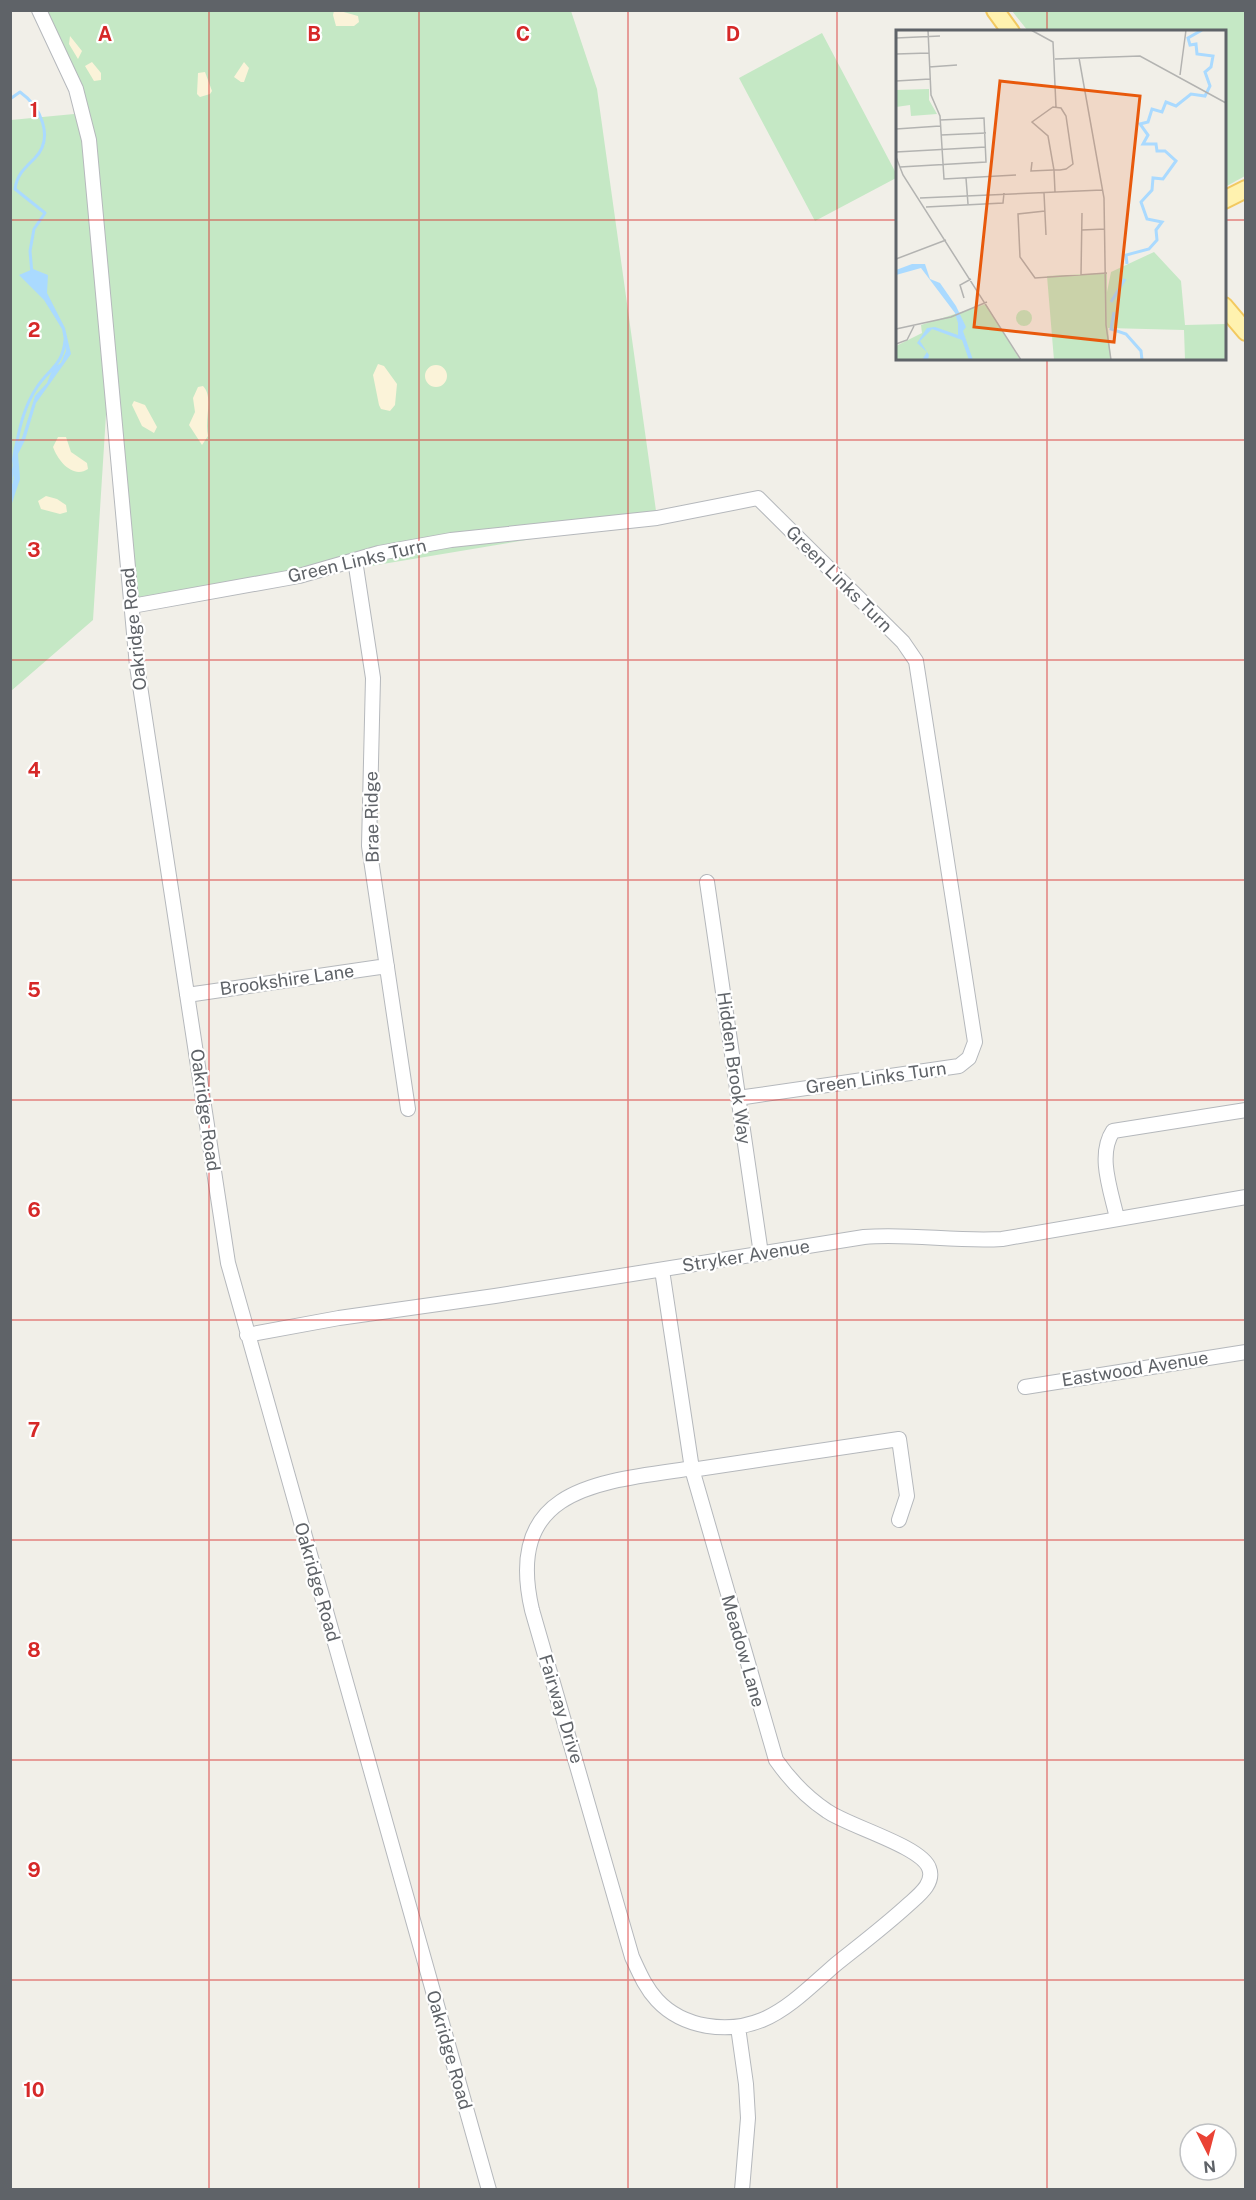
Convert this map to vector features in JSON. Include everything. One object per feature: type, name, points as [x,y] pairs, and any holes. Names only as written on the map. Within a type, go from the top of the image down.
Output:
[{"type":"main road","points":[[996,10],[1010,30]]},
{"type":"main road","points":[[1226,199],[1245,189]]},
{"type":"main road","points":[[1226,308],[1245,332]]},
{"type":"street","name":"Oakridge Road","points":[[39,10],[76,89],[89,140],[142,705],[222,1229],[247,1335],[489,2190]]},
{"type":"street","name":"Green Links Turn","points":[[132,606],[299,576],[355,560],[451,540],[665,517],[758,498],[903,642],[916,661],[975,1042],[969,1058],[959,1066],[738,1098]]},
{"type":"street","name":"Brae Ridge","points":[[355,560],[373,678],[369,846],[408,1109]]},
{"type":"street","name":"Hidden Brook Way","points":[[706,882],[761,1254]]},
{"type":"street","name":"Brookshire Lane","points":[[188,995],[387,966]]},
{"type":"street","points":[[1118,1218],[1105,1147],[1113,1131],[1245,1110]]},
{"type":"street","name":"Stryker Avenue","points":[[247,1335],[339,1318],[886,1235],[1002,1239],[1245,1197]]},
{"type":"street","name":"Meadow Lane","points":[[662,1270],[692,1469],[776,1760],[794,1783],[828,1812],[910,1850],[928,1865],[931,1875],[928,1884],[879,1929]]},
{"type":"street","name":"Eastwood Avenue","points":[[1025,1387],[1245,1352]]},
{"type":"street","name":"Fairway Drive","points":[[879,1929],[780,2010],[764,2019],[738,2027],[719,2028],[684,2019],[658,2001],[644,1984],[633,1957],[532,1610],[526,1579],[526,1558],[534,1531],[544,1516],[562,1500],[588,1486],[613,1480],[899,1439],[907,1497],[899,1520]]},
{"type":"street","points":[[738,2027],[745,2067],[748,2118],[742,2190]]},
{"type":"green space","points":[[40,11],[571,11],[597,89],[657,518],[132,606],[107,399],[93,620],[11,691],[11,120],[74,114],[69,73]]},
{"type":"green space","points":[[1012,11],[1245,11],[1245,176],[1226,186],[1226,30],[1027,30]]},
{"type":"green space","points":[[822,33],[896,173],[896,178],[815,221],[739,78]]},
{"type":"sand","points":[[334,11],[358,16],[359,22],[354,26],[336,26]]},
{"type":"sand","points":[[70,36],[82,51],[78,59],[69,44]]},
{"type":"sand","points":[[92,62],[101,73],[101,80],[94,81],[85,66]]},
{"type":"sand","points":[[244,62],[249,68],[244,82],[241,82],[234,77]]},
{"type":"sand","points":[[205,72],[212,91],[200,97],[197,94],[198,73]]},
{"type":"sand","points":[[378,364],[384,366],[397,384],[395,405],[390,411],[381,409],[379,405],[373,375]]},
{"type":"sand","points":[[436,365],[444,368],[447,376],[444,384],[436,387],[428,384],[425,376],[428,368]]},
{"type":"sand","points":[[203,386],[208,396],[208,436],[202,445],[189,425],[195,412],[193,398],[198,387]]},
{"type":"sand","points":[[134,401],[145,405],[157,427],[154,433],[142,426],[132,405]]},
{"type":"sand","points":[[58,437],[66,437],[71,452],[87,463],[88,469],[77,472],[62,463],[53,447]]},
{"type":"sand","points":[[46,496],[66,505],[67,512],[60,514],[41,509],[38,501]]},
{"type":"water","points":[[33,269],[48,275],[47,293],[65,328],[71,354],[36,403],[25,440],[18,454],[20,479],[11,506],[14,447],[22,438],[35,396],[47,383],[53,368],[61,363],[66,351],[62,329],[54,316],[44,300],[19,275]]},
{"type":"waterway","points":[[10,99],[20,92],[27,98],[39,113],[44,132],[41,150],[20,175],[15,189],[45,213],[34,229],[30,251],[32,274]]},
{"type":"waterway","points":[[16,446],[29,401],[58,361],[65,340]]},
{"type":"waterway","points":[[10,485],[14,467]]}]
